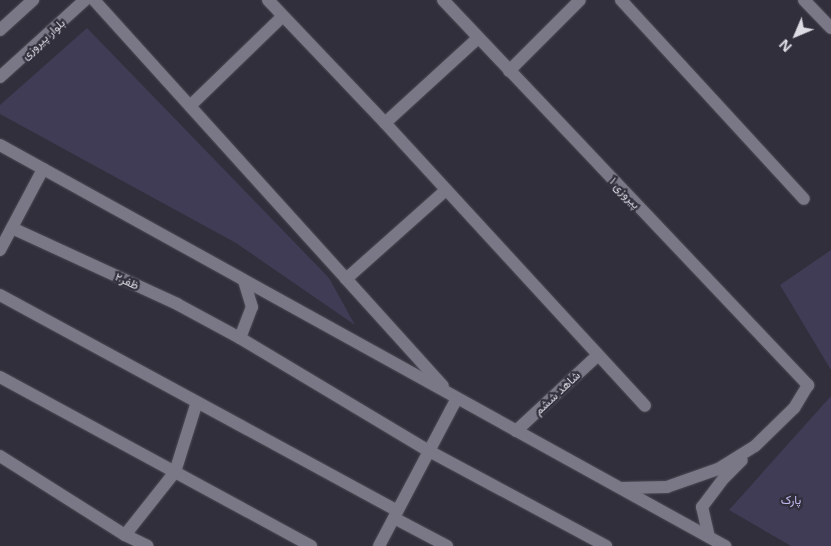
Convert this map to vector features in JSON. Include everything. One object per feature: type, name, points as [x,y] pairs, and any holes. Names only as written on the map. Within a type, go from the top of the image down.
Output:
[{"type":"street","points":[[0,30],[33,0]]},
{"type":"street","name":"بلوار پیروزی","points":[[0,77],[85,0]]},
{"type":"street","points":[[94,0],[454,396]]},
{"type":"street","points":[[268,0],[385,123],[597,356],[645,406]]},
{"type":"street","name":"پیروزی ۱","points":[[443,0],[808,385],[794,408],[755,446]]},
{"type":"street","points":[[509,71],[580,0]]},
{"type":"street","points":[[621,0],[804,199]]},
{"type":"street","points":[[804,0],[831,28]]},
{"type":"street","points":[[190,106],[283,16]]},
{"type":"street","points":[[385,123],[478,38]]},
{"type":"street","points":[[0,145],[724,546]]},
{"type":"street","points":[[0,250],[43,168]]},
{"type":"street","points":[[346,279],[446,190]]},
{"type":"street","name":"ظفر۲","points":[[12,228],[177,304],[240,338],[429,451],[606,546]]},
{"type":"street","points":[[240,338],[252,307],[244,280]]},
{"type":"street","points":[[0,295],[197,402],[447,546]]},
{"type":"street","name":"شاهد ششم","points":[[516,431],[597,356]]},
{"type":"street","points":[[0,377],[311,546]]},
{"type":"street","points":[[379,546],[429,451],[454,396]]},
{"type":"street","points":[[125,535],[175,472],[197,402]]},
{"type":"street","points":[[619,488],[667,487],[718,469],[755,446]]},
{"type":"street","points":[[709,537],[702,507],[724,478],[755,446]]},
{"type":"street","points":[[0,456],[125,535],[148,546]]},
{"type":"green space","points":[[87,28],[329,278],[355,325],[236,243],[0,114],[0,105]]},
{"type":"green space","points":[[831,250],[831,370],[780,285]]},
{"type":"green space","name":"پارک","points":[[831,396],[831,546],[791,546],[729,510]]}]
